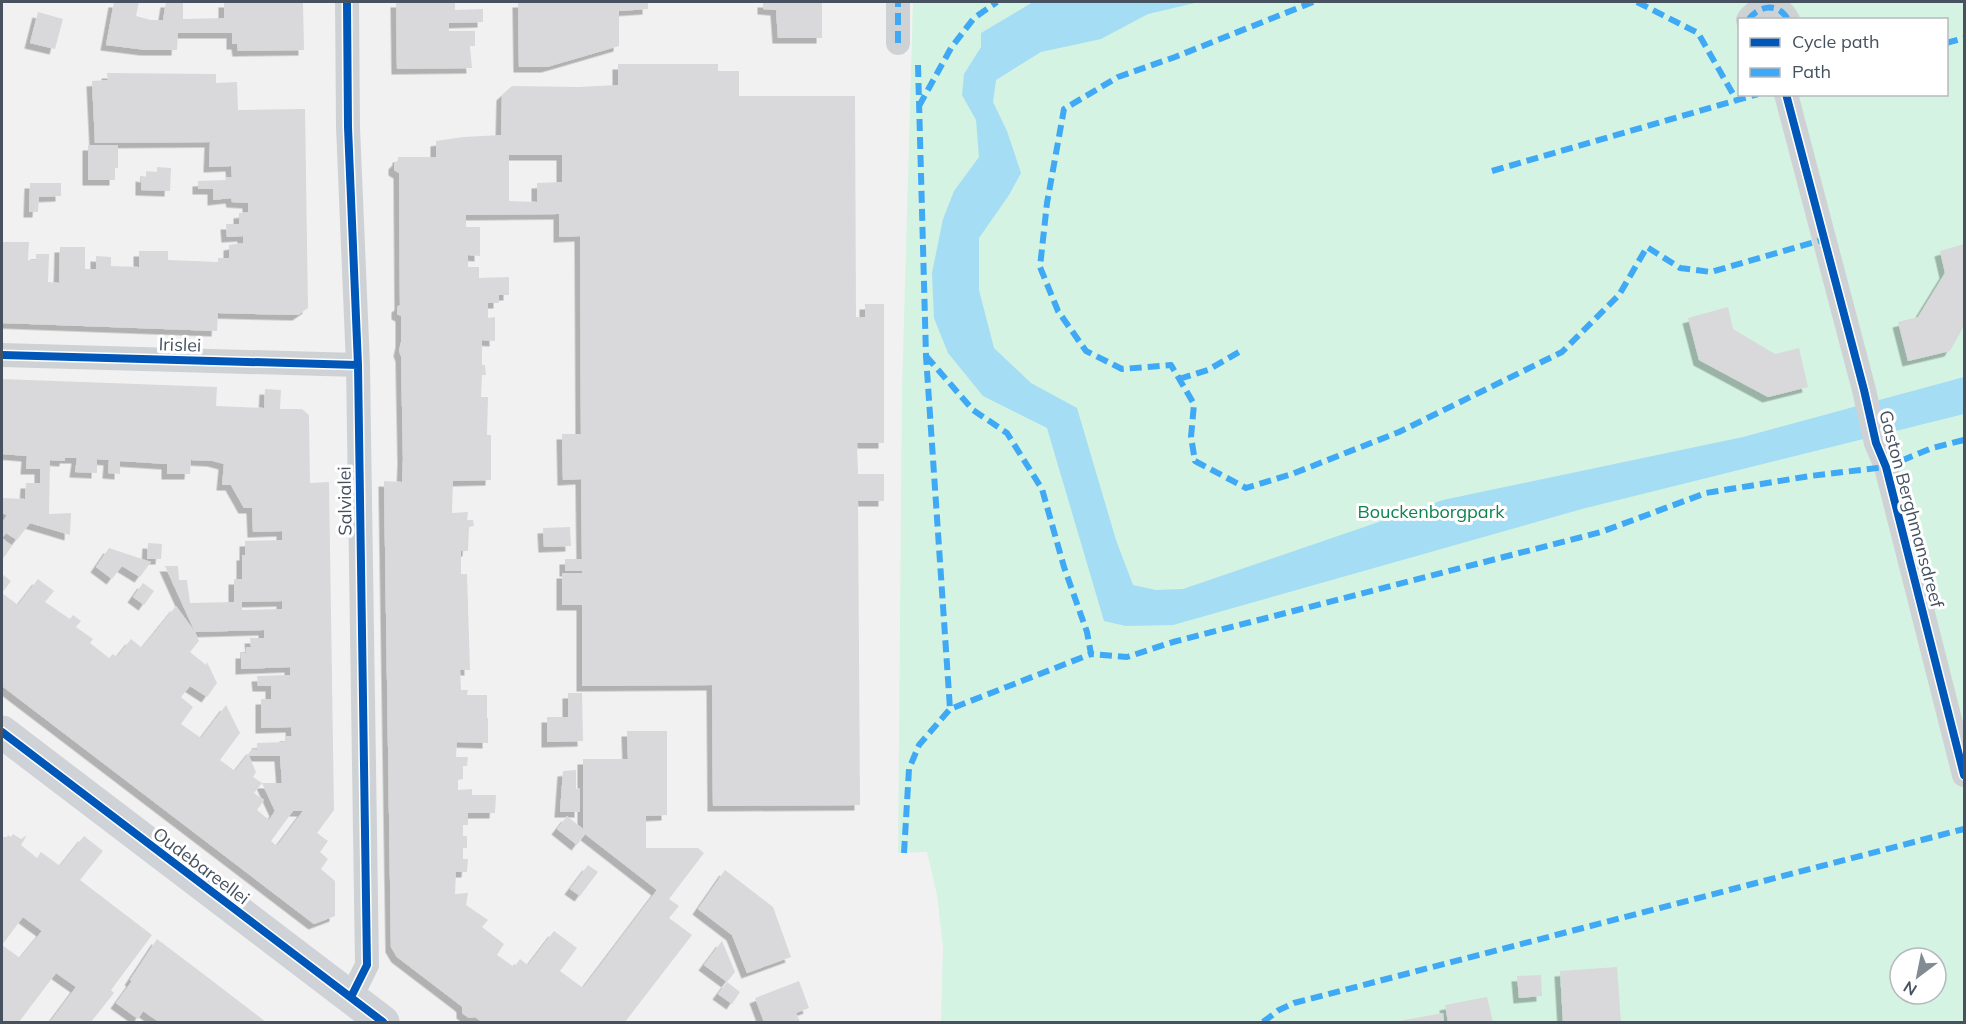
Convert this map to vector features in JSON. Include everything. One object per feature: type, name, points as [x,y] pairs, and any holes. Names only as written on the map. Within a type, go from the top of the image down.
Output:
[{"type":"main road","name":"Oudebareellei","points":[[2,732],[383,1023]]},
{"type":"street","name":"Salvialei","points":[[347,2],[348,127],[358,365],[367,964],[351,997]]},
{"type":"street","points":[[898,2],[898,43]]},
{"type":"street","points":[[1749,18],[1753,13],[1766,7],[1780,10],[1786,18]]},
{"type":"street","name":"Gaston Berghmansdreef","points":[[1787,96],[1876,443],[1886,467],[1965,775]]},
{"type":"street","name":"Irislei","points":[[2,355],[358,365]]},
{"type":"green space","name":"Bouckenborgpark","points":[[913,2],[1964,2],[1964,1022],[941,1022],[943,946],[937,895],[927,852],[898,853],[902,390]]},
{"type":"water","points":[[1033,2],[1199,2],[1148,14],[1101,39],[1041,52],[996,80],[993,102],[1007,131],[1021,173],[1009,195],[979,238],[979,290],[994,348],[1031,383],[1077,408],[1116,540],[1133,585],[1156,590],[1183,589],[1443,500],[1743,437],[1964,377],[1964,414],[1582,509],[1173,625],[1126,626],[1104,621],[1047,428],[983,396],[948,353],[934,318],[932,273],[943,219],[954,191],[979,157],[976,120],[962,95],[964,74],[981,47],[981,33]]},
{"type":"building","points":[[114,2],[139,2],[136,16],[163,20],[166,2],[183,2],[183,19],[224,18],[224,2],[303,2],[304,50],[238,51],[237,44],[232,44],[232,33],[178,33],[177,50],[146,50],[106,45]]},
{"type":"building","points":[[396,2],[455,2],[455,10],[483,9],[483,22],[449,23],[449,31],[475,31],[475,46],[470,46],[472,68],[397,69]]},
{"type":"building","points":[[518,2],[648,2],[648,9],[619,11],[619,46],[547,67],[519,67]]},
{"type":"building","points":[[763,2],[822,2],[822,38],[778,38],[776,10],[763,9]]},
{"type":"building","points":[[38,12],[63,19],[55,49],[30,43]]},
{"type":"building","points":[[618,64],[718,64],[718,71],[739,71],[739,96],[855,96],[856,317],[865,317],[865,304],[884,304],[884,443],[857,443],[858,474],[884,474],[884,501],[858,501],[860,805],[713,806],[712,685],[582,686],[582,605],[562,605],[562,573],[582,573],[582,571],[565,571],[565,559],[582,559],[581,479],[563,480],[562,434],[581,434],[580,236],[559,237],[559,214],[466,215],[466,227],[480,227],[480,256],[468,255],[468,267],[479,267],[479,278],[509,277],[509,295],[499,295],[499,303],[488,303],[488,318],[495,317],[495,341],[482,340],[482,365],[485,365],[486,375],[482,375],[481,397],[488,397],[487,435],[491,435],[491,480],[453,481],[452,513],[468,512],[467,520],[473,520],[474,526],[469,527],[468,551],[461,551],[461,574],[467,574],[470,670],[460,670],[461,690],[468,690],[467,695],[487,695],[488,718],[488,743],[457,742],[456,757],[468,757],[467,766],[463,766],[463,779],[458,780],[458,790],[472,789],[472,795],[496,795],[495,813],[468,813],[468,825],[463,825],[463,836],[467,836],[467,848],[463,848],[463,859],[468,859],[467,872],[456,872],[455,894],[468,893],[466,905],[488,920],[482,927],[504,944],[497,955],[514,967],[520,959],[528,965],[554,931],[577,948],[560,971],[583,988],[657,890],[585,834],[577,845],[557,829],[567,816],[583,829],[583,759],[628,759],[627,731],[667,731],[667,815],[646,816],[646,848],[698,848],[704,853],[669,899],[679,906],[669,918],[692,935],[625,1022],[482,1022],[462,1013],[460,1005],[397,957],[391,947],[384,481],[402,482],[403,459],[401,356],[399,351],[401,316],[397,314],[397,307],[400,305],[399,173],[394,170],[394,164],[398,157],[436,157],[436,141],[501,135],[502,95],[512,86],[618,85]],"holes":[[[509,155],[562,155],[562,182],[537,183],[537,202],[509,201]]]},
{"type":"building","points":[[107,73],[216,74],[216,83],[237,82],[238,110],[305,109],[308,308],[298,315],[218,313],[217,331],[2,323],[2,242],[29,242],[28,260],[36,260],[36,254],[49,254],[48,282],[59,283],[60,247],[85,247],[85,269],[96,269],[96,256],[111,257],[111,266],[139,267],[139,251],[168,251],[168,260],[218,262],[218,258],[229,258],[229,245],[243,243],[243,236],[227,237],[226,224],[239,224],[239,213],[248,212],[248,203],[232,202],[231,198],[213,200],[213,189],[198,189],[198,181],[226,180],[226,177],[232,177],[231,166],[209,167],[210,142],[95,143],[92,81],[108,80]]},
{"type":"building","points":[[88,145],[118,145],[118,168],[115,168],[115,180],[88,180]]},
{"type":"building","points":[[157,167],[171,168],[170,191],[141,190],[141,176],[146,177],[146,171],[157,172]]},
{"type":"building","points":[[30,183],[61,183],[61,196],[39,197],[38,212],[29,212]]},
{"type":"building","points":[[1964,244],[1964,326],[1950,351],[1908,361],[1898,322],[1918,317],[1945,273],[1940,251]]},
{"type":"building","points":[[1728,307],[1733,329],[1775,354],[1799,348],[1808,387],[1768,397],[1699,360],[1688,318]]},
{"type":"building","points":[[2,379],[217,387],[216,406],[264,408],[265,389],[281,390],[280,409],[302,409],[309,415],[310,483],[329,482],[334,810],[317,833],[328,841],[320,852],[328,859],[321,869],[335,881],[335,916],[314,924],[2,686],[2,593],[18,605],[38,579],[54,591],[45,602],[70,619],[73,615],[81,621],[76,627],[93,639],[90,643],[109,658],[113,654],[117,657],[131,639],[142,648],[176,606],[195,632],[165,566],[178,566],[179,580],[187,580],[190,603],[234,602],[234,579],[242,579],[242,555],[245,555],[245,541],[282,540],[282,531],[253,532],[252,508],[244,508],[231,485],[222,485],[224,464],[191,460],[190,474],[167,474],[167,464],[120,461],[120,474],[108,473],[109,460],[97,459],[97,473],[75,472],[77,458],[65,458],[65,461],[50,460],[49,514],[71,513],[70,535],[30,523],[17,540],[6,533],[2,538],[2,523],[7,515],[2,513],[2,498],[25,499],[26,483],[40,483],[40,469],[26,469],[27,456],[2,454]],"holes":[[[282,601],[282,609],[242,610],[242,602]],[[264,630],[264,638],[250,638],[251,647],[246,647],[246,653],[241,653],[241,669],[290,667],[290,675],[257,676],[258,686],[271,686],[271,699],[261,699],[261,728],[291,727],[292,736],[285,736],[285,742],[257,743],[257,750],[252,749],[235,771],[220,760],[240,733],[226,705],[201,738],[181,724],[193,707],[181,697],[190,686],[207,697],[217,683],[207,662],[206,665],[190,652],[199,641],[195,632]],[[249,756],[280,756],[282,783],[262,783],[253,777],[256,772]],[[262,783],[275,811],[269,820],[257,810],[264,800],[254,793]],[[293,811],[303,811],[277,846],[271,841]]]},
{"type":"building","points":[[570,527],[571,546],[544,547],[543,528]]},
{"type":"building","points":[[2,538],[12,546],[2,560]]},
{"type":"building","points":[[148,543],[162,544],[161,559],[147,559]]},
{"type":"building","points":[[109,548],[151,562],[140,577],[122,566],[112,579],[96,567]]},
{"type":"building","points":[[2,574],[11,581],[2,593]]},
{"type":"building","points":[[143,583],[154,591],[144,605],[133,597]]},
{"type":"building","points":[[568,693],[582,693],[583,741],[547,742],[547,717],[568,717]]},
{"type":"building","points":[[576,770],[576,789],[580,788],[580,812],[560,812],[563,771]]},
{"type":"building","points":[[13,834],[21,839],[27,835],[21,845],[37,858],[41,852],[60,866],[84,836],[103,851],[80,880],[152,935],[111,990],[114,993],[91,1022],[50,1022],[76,987],[56,973],[19,1022],[2,1022],[2,945],[2,837],[8,835],[11,837]],"holes":[[[23,917],[42,931],[20,958],[2,945]]]},
{"type":"building","points":[[588,865],[598,872],[580,896],[570,889]]},
{"type":"building","points":[[725,870],[773,907],[791,957],[747,973],[732,935],[698,909]]},
{"type":"building","points":[[157,939],[266,1022],[159,1022],[143,1011],[138,1019],[116,1003]]},
{"type":"building","points":[[722,941],[735,972],[727,982],[704,965]]},
{"type":"building","points":[[1617,967],[1621,1022],[1563,1022],[1560,971]]},
{"type":"building","points":[[1541,975],[1542,996],[1519,998],[1517,976]]},
{"type":"building","points":[[799,981],[809,1008],[796,1013],[800,1022],[764,1022],[755,998]]},
{"type":"building","points":[[727,982],[740,992],[732,1004],[718,994]]},
{"type":"building","points":[[1487,997],[1493,1022],[1448,1022],[1445,1005]]},
{"type":"building","points":[[1443,1013],[1444,1022],[1399,1022],[1399,1021]]},
{"type":"marked path","points":[[898,2],[898,43]]},
{"type":"marked path","points":[[919,106],[951,48],[974,18],[997,2]]},
{"type":"marked path","points":[[1313,2],[1118,77],[1064,109],[1047,203],[1040,267],[1058,311],[1086,351],[1122,369],[1171,365],[1194,404],[1191,437],[1195,461],[1246,488],[1292,474],[1399,432],[1562,352],[1619,295],[1647,247],[1680,268],[1711,272],[1825,239]]},
{"type":"marked path","points":[[1637,2],[1698,33],[1737,101]]},
{"type":"marked path","points":[[1750,18],[1758,11],[1769,8],[1780,10],[1787,18]]},
{"type":"marked path","points":[[1948,42],[1964,38]]},
{"type":"marked path","points":[[918,65],[926,356],[950,709]]},
{"type":"marked path","points":[[1492,171],[1751,96]]},
{"type":"marked path","points":[[1179,379],[1208,370],[1244,349]]},
{"type":"marked path","points":[[926,356],[973,410],[1007,433],[1042,489],[1064,567],[1087,632],[1091,654],[1127,657],[1173,642],[1601,532],[1706,493],[1810,476],[1886,467],[1932,448],[1964,440]]},
{"type":"marked path","points":[[904,853],[909,769],[919,745],[950,709],[1091,654]]},
{"type":"marked path","points":[[1263,1022],[1279,1010],[1294,1003],[1964,829]]},
{"type":"cycle path","points":[[347,2],[348,127],[358,365],[367,965],[351,997]]},
{"type":"cycle path","points":[[1787,96],[1876,443],[1886,467],[1964,775]]},
{"type":"cycle path","points":[[2,355],[358,365]]},
{"type":"cycle path","points":[[2,732],[383,1022]]}]
